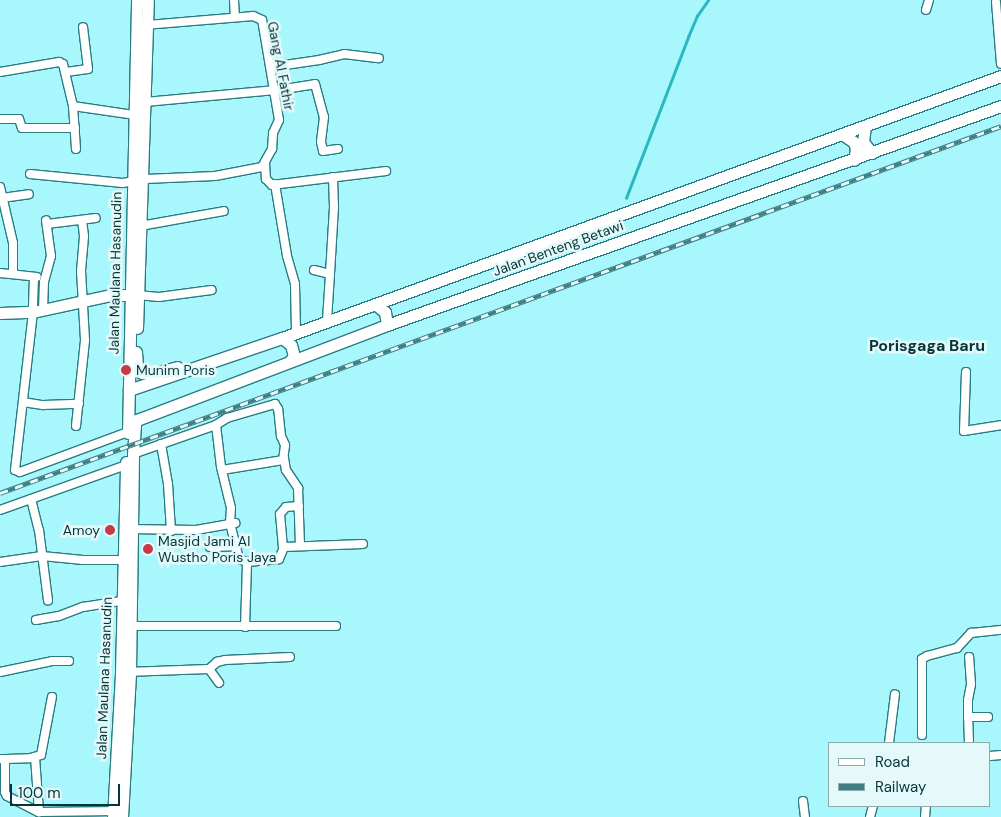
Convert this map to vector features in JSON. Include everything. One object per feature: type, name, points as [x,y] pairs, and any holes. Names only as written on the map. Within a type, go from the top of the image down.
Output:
[{"type":"main road","name":"Jalan Maulana Hasanudin","points":[[137,0],[146,25]]},
{"type":"main road","name":"Jalan Maulana Hasanudin","points":[[117,814],[130,672],[132,626],[128,529],[131,461],[129,390],[133,294],[143,180],[135,115],[141,81],[148,0]]},
{"type":"main road","name":"Jalan Benteng Betawi","points":[[129,390],[219,361],[864,129],[1001,76]]},
{"type":"main road","name":"Jalan Maulana Hasanudin","points":[[141,81],[148,101],[140,226],[133,294],[139,370],[146,374],[155,373],[219,361]]},
{"type":"main road","name":"Jalan Benteng Betawi","points":[[131,431],[137,420],[290,360],[862,154],[1001,106]]},
{"type":"main road","points":[[862,154],[864,129]]},
{"type":"main road","points":[[845,135],[862,154]]},
{"type":"main road","points":[[0,313],[38,311],[84,299],[133,294]]},
{"type":"main road","points":[[375,304],[385,312],[387,325]]},
{"type":"main road","points":[[282,338],[291,345],[294,356],[290,360]]},
{"type":"main road","points":[[129,403],[141,409],[160,410]]},
{"type":"main road","name":"Jalan Maulana Hasanudin","points":[[128,529],[123,560],[122,601],[132,626]]},
{"type":"street","points":[[234,0],[236,17]]},
{"type":"street","points":[[926,10],[929,0]]},
{"type":"street","points":[[996,2],[1001,64]]},
{"type":"street","name":"Gang Al Fathir","points":[[146,25],[165,25],[253,16],[262,20],[279,122],[273,133],[272,149],[265,162]]},
{"type":"street","points":[[66,72],[88,69],[83,27]]},
{"type":"street","points":[[271,67],[319,60],[344,54],[379,58]]},
{"type":"street","points":[[0,72],[59,62],[64,65],[73,106],[76,149]]},
{"type":"street","points":[[148,101],[273,90],[316,84],[324,117],[321,142],[323,150],[338,149]]},
{"type":"street","points":[[73,106],[135,115]]},
{"type":"street","points":[[0,119],[18,119],[22,128],[75,128]]},
{"type":"street","points":[[30,174],[123,183],[215,176],[262,167],[265,162]]},
{"type":"street","points":[[265,162],[266,180],[272,185],[386,170]]},
{"type":"street","points":[[326,321],[334,207],[333,177]]},
{"type":"street","points":[[275,184],[287,256],[294,279],[296,333]]},
{"type":"street","points":[[0,187],[13,243],[12,273]]},
{"type":"street","points":[[2,198],[29,194]]},
{"type":"street","points":[[140,226],[224,211]]},
{"type":"street","points":[[96,218],[46,222],[51,256],[44,278],[38,311],[23,402],[15,468],[18,472],[131,431]]},
{"type":"street","points":[[76,426],[84,340],[84,299],[81,271],[84,236],[82,220]]},
{"type":"street","points":[[314,270],[330,274]]},
{"type":"street","points":[[0,273],[44,278]]},
{"type":"street","points":[[34,277],[38,311]]},
{"type":"street","points":[[133,294],[159,297],[212,290]]},
{"type":"street","points":[[966,372],[964,431],[1001,425]]},
{"type":"street","points":[[23,402],[43,405],[79,404]]},
{"type":"street","points":[[0,510],[131,461],[161,444],[216,424],[227,418],[275,404],[278,409],[281,436],[285,445],[284,458],[286,470],[298,488],[300,546]]},
{"type":"street","points":[[216,424],[222,470],[231,508],[235,546],[239,559],[246,562],[279,559],[283,548],[280,514],[286,507],[299,506]]},
{"type":"street","points":[[161,444],[168,484],[171,531]]},
{"type":"street","points":[[222,470],[277,463],[284,458]]},
{"type":"street","points":[[31,499],[48,600]]},
{"type":"street","points":[[128,529],[196,530],[232,523]]},
{"type":"street","points":[[283,548],[363,544]]},
{"type":"street","points":[[210,547],[235,546]]},
{"type":"street","points":[[0,562],[42,556],[83,560],[123,560]]},
{"type":"street","points":[[245,627],[246,562]]},
{"type":"street","points":[[36,620],[59,616],[83,607],[122,601]]},
{"type":"street","points":[[132,626],[336,626]]},
{"type":"street","points":[[922,735],[922,659],[957,648],[972,633],[1001,630]]},
{"type":"street","points":[[130,672],[209,669],[217,662],[226,660],[290,657]]},
{"type":"street","points":[[969,658],[971,684],[968,700],[969,742]]},
{"type":"street","points":[[0,672],[52,661],[69,661]]},
{"type":"street","points":[[209,669],[219,683]]},
{"type":"street","points":[[889,742],[895,694]]},
{"type":"street","points":[[52,697],[42,752],[34,757],[3,759],[5,792],[7,796],[44,814],[117,814]]},
{"type":"street","points":[[968,717],[988,716]]},
{"type":"street","points":[[34,757],[44,814]]},
{"type":"street","points":[[803,801],[805,817]]},
{"type":"waterway","points":[[626,198],[688,37],[697,16],[708,0]]},
{"type":"railway","points":[[0,493],[1001,126]]},
{"type":"place","name":"Munim Poris","points":[[126,370]]},
{"type":"place","name":"Amoy","points":[[110,530]]},
{"type":"place","name":"Masjid Jami Al Wustho Poris Jaya","points":[[148,549]]},
{"type":"district","name":"Porisgaga Baru","points":[[927,346]]}]
